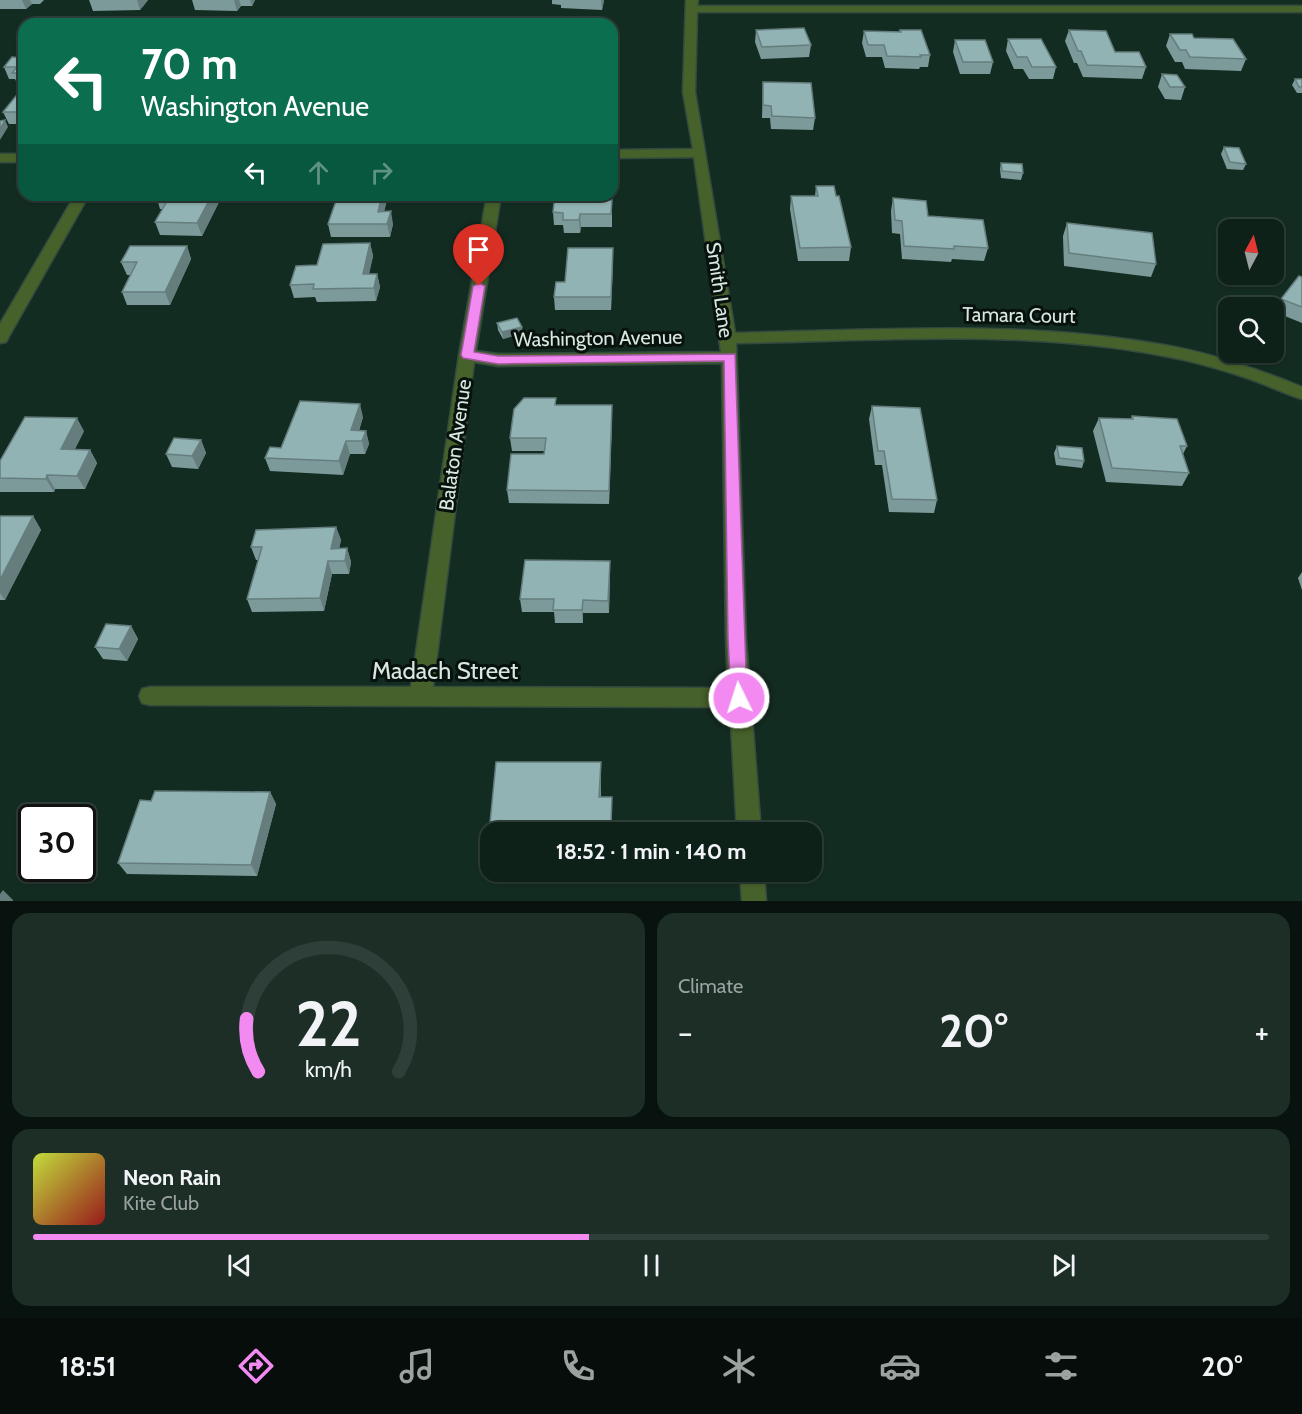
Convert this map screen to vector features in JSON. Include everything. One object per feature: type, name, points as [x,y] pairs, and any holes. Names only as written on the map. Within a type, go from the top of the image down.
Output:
[{"type":"street","points":[[692,4],[1302,9]]},
{"type":"street","name":"Smith Lane","points":[[692,4],[689,92],[730,357],[736,639],[748,822]]},
{"type":"street","points":[[618,154],[700,153]]},
{"type":"street","points":[[0,158],[18,158]]},
{"type":"street","points":[[0,338],[79,201]]},
{"type":"street","name":"Balaton Avenue","points":[[421,697],[467,355],[493,201]]},
{"type":"street","name":"Tamara Court","points":[[728,338],[1019,334],[1084,338],[1204,359],[1263,376],[1302,393]]},
{"type":"street","name":"Washington Avenue","points":[[467,355],[498,360],[730,357]]},
{"type":"street","name":"Madach Street","points":[[150,696],[739,698]]},
{"type":"street","points":[[753,882],[754,901]]},
{"type":"building","points":[[804,28],[811,45],[762,47],[756,30]]},
{"type":"building","points":[[900,30],[921,30],[930,55],[887,56],[884,45],[868,45],[864,31],[901,32]]},
{"type":"building","points":[[1069,30],[1106,31],[1115,52],[1139,52],[1146,67],[1087,65]]},
{"type":"building","points":[[1170,34],[1192,34],[1194,38],[1233,39],[1246,59],[1190,57],[1186,50],[1180,50]]},
{"type":"building","points":[[1008,39],[1041,39],[1056,67],[1032,67],[1027,57],[1017,57]]},
{"type":"building","points":[[955,40],[985,40],[993,62],[963,62]]},
{"type":"building","points":[[12,57],[18,58],[18,73],[12,73],[17,67],[4,67]]},
{"type":"building","points":[[1162,74],[1177,75],[1185,87],[1170,87]]},
{"type":"building","points":[[1295,79],[1302,79],[1302,87],[1299,87]]},
{"type":"building","points":[[763,82],[811,83],[815,118],[772,116],[771,106],[763,105]]},
{"type":"building","points":[[18,93],[18,112],[3,112]]},
{"type":"building","points":[[1224,147],[1239,148],[1246,164],[1230,162]]},
{"type":"building","points":[[1001,163],[1022,164],[1023,173],[1002,171]]},
{"type":"building","points":[[816,186],[834,186],[836,196],[839,196],[851,247],[800,248],[791,196],[818,196]]},
{"type":"building","points":[[893,198],[926,201],[928,216],[983,220],[988,248],[954,246],[954,249],[904,246],[902,221],[895,220]]},
{"type":"building","points":[[167,201],[209,201],[197,223],[155,222]]},
{"type":"building","points":[[336,201],[381,201],[378,212],[391,211],[387,224],[328,224]]},
{"type":"building","points":[[554,201],[612,201],[611,214],[580,214],[579,220],[563,220],[563,213],[553,212]]},
{"type":"building","points":[[1067,223],[1152,233],[1156,264],[1069,253]]},
{"type":"building","points":[[370,243],[363,274],[377,274],[374,288],[313,289],[314,284],[290,285],[296,266],[317,265],[323,244]]},
{"type":"building","points":[[130,246],[187,246],[165,292],[122,292],[137,262],[121,262]]},
{"type":"building","points":[[568,248],[613,248],[611,297],[554,297],[556,282],[565,282]]},
{"type":"building","points":[[1299,276],[1302,277],[1302,307],[1284,300],[1283,297]]},
{"type":"building","points":[[517,318],[522,327],[502,332],[497,323]]},
{"type":"building","points":[[524,398],[556,398],[555,405],[612,405],[609,491],[507,490],[511,454],[544,454],[546,438],[510,438],[514,409]]},
{"type":"building","points":[[300,401],[360,404],[351,430],[366,431],[362,441],[346,441],[339,461],[265,458],[270,447],[281,448]]},
{"type":"building","points":[[872,406],[920,408],[937,500],[892,499],[884,451],[878,451]]},
{"type":"building","points":[[1132,416],[1177,419],[1187,446],[1180,446],[1189,473],[1112,468],[1099,418],[1133,419]]},
{"type":"building","points":[[25,417],[77,418],[61,449],[90,450],[77,476],[47,475],[46,479],[0,478],[0,461]]},
{"type":"building","points":[[174,438],[201,440],[192,456],[166,454]]},
{"type":"building","points":[[1057,446],[1082,448],[1084,461],[1059,458]]},
{"type":"building","points":[[0,516],[33,516],[0,580]]},
{"type":"building","points":[[336,527],[331,549],[347,548],[345,561],[328,561],[320,598],[247,599],[262,547],[251,547],[256,530]]},
{"type":"building","points":[[525,560],[610,561],[608,601],[583,600],[582,610],[553,610],[554,599],[520,599]]},
{"type":"building","points":[[106,624],[131,626],[119,649],[95,647]]},
{"type":"building","points":[[496,762],[601,762],[599,797],[612,797],[611,822],[490,822]]},
{"type":"building","points":[[155,791],[270,792],[251,865],[118,863],[140,800],[151,801]]},
{"type":"route","points":[[479,286],[467,355],[498,360],[730,357],[739,698]]}]
